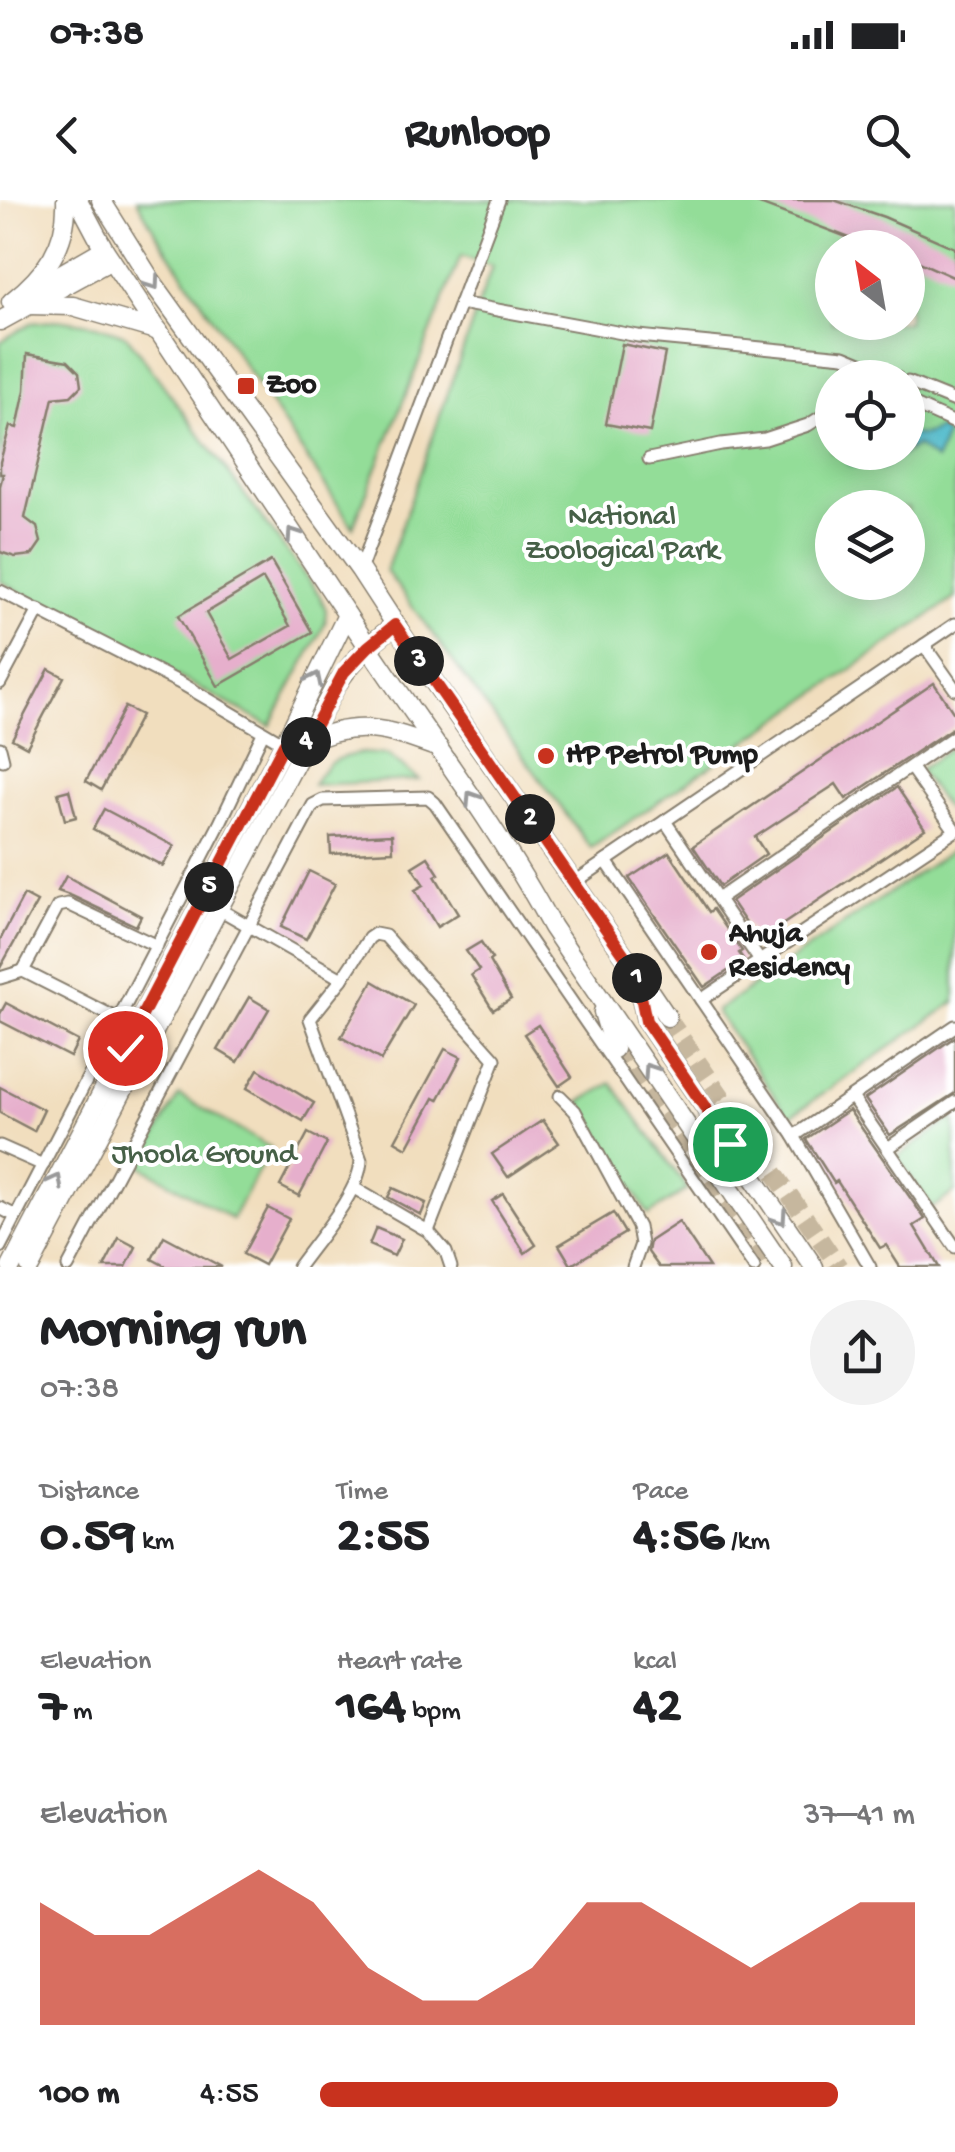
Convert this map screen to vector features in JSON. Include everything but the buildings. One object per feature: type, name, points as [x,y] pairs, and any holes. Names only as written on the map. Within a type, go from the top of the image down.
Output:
[{"type":"main road","points":[[0,322],[55,255],[63,235],[66,200]]},
{"type":"main road","points":[[78,200],[108,255],[782,1267]]},
{"type":"main road","points":[[101,200],[151,280],[360,570],[667,1017]]},
{"type":"main road","points":[[14,305],[108,255]]},
{"type":"main road","points":[[14,305],[74,306],[159,332]]},
{"type":"main road","points":[[11,1267],[348,615],[376,597]]},
{"type":"main road","points":[[30,1267],[344,672],[395,625]]},
{"type":"main road","points":[[304,748],[327,734],[370,728],[391,730],[439,748]]},
{"type":"main road","points":[[636,972],[646,1021],[814,1267]]},
{"type":"main road","points":[[597,993],[614,1049]]},
{"type":"street","points":[[360,570],[499,200]]},
{"type":"street","points":[[460,303],[638,336],[854,360]]},
{"type":"street","points":[[925,389],[955,401]]},
{"type":"street","points":[[925,409],[955,422]]},
{"type":"street","points":[[649,459],[765,439],[815,421]]},
{"type":"street","points":[[0,591],[184,685],[284,744],[304,748]]},
{"type":"street","points":[[0,683],[40,610]]},
{"type":"street","points":[[575,882],[955,624]]},
{"type":"street","points":[[924,645],[955,689]]},
{"type":"street","points":[[0,1246],[220,826],[263,733]]},
{"type":"street","points":[[718,899],[955,736]]},
{"type":"street","points":[[701,1000],[955,830],[911,768]]},
{"type":"street","points":[[68,1267],[313,805],[432,798],[754,1267]]},
{"type":"street","points":[[665,821],[760,961]]},
{"type":"street","points":[[606,860],[794,1136],[870,1267]]},
{"type":"street","points":[[0,978],[22,971],[62,903],[157,946]]},
{"type":"street","points":[[219,909],[342,979]]},
{"type":"street","points":[[298,1267],[354,1188],[361,1160],[310,1023],[311,1016],[375,934],[385,936],[495,1060],[428,1231]]},
{"type":"street","points":[[22,971],[118,1019]]},
{"type":"street","points":[[794,1136],[955,1026]]},
{"type":"street","points":[[560,1096],[574,1111],[638,1227],[641,1244],[633,1267]]},
{"type":"street","points":[[852,1097],[955,1247]]},
{"type":"street","points":[[888,1148],[954,1106]]},
{"type":"street","points":[[0,1146],[43,1165]]},
{"type":"street","points":[[354,1188],[428,1231],[446,1252],[452,1267]]},
{"type":"street","points":[[0,1208],[16,1216]]},
{"type":"green space","name":"National Zoological Park","points":[[137,200],[955,200],[955,598],[591,848],[386,571],[492,266],[461,256],[353,527]]},
{"type":"green space","points":[[64,320],[126,335],[320,596],[326,610],[325,624],[270,726],[0,581],[0,342],[31,323]]},
{"type":"green space","points":[[955,745],[955,821],[919,770]]},
{"type":"green space","points":[[363,753],[388,755],[419,780],[313,785],[333,762]]},
{"type":"green space","points":[[955,848],[955,1002],[789,1117],[716,1011]]},
{"type":"green space","points":[[612,1083],[688,1189],[648,1215],[580,1102]]},
{"type":"green space","name":"Jhoola Ground","points":[[179,1095],[271,1148],[232,1219],[140,1165]]},
{"type":"green space","points":[[953,1118],[955,1192],[932,1208],[897,1157]]},
{"type":"water","points":[[940,429],[946,435],[936,460],[925,452],[925,435]]},
{"type":"tunnel","points":[[667,1017],[839,1267]]},
{"type":"tunnel","points":[[614,1049],[765,1267]]},
{"type":"place","name":"Zoo","points":[[246,386]]},
{"type":"place","name":"HP Petrol Pump","points":[[546,756]]},
{"type":"place","name":"Ahuja Residency","points":[[709,952]]},
{"type":"route","points":[[125,1048],[284,744],[301,753],[344,672],[395,625],[636,972],[646,1021],[730,1144]]}]
